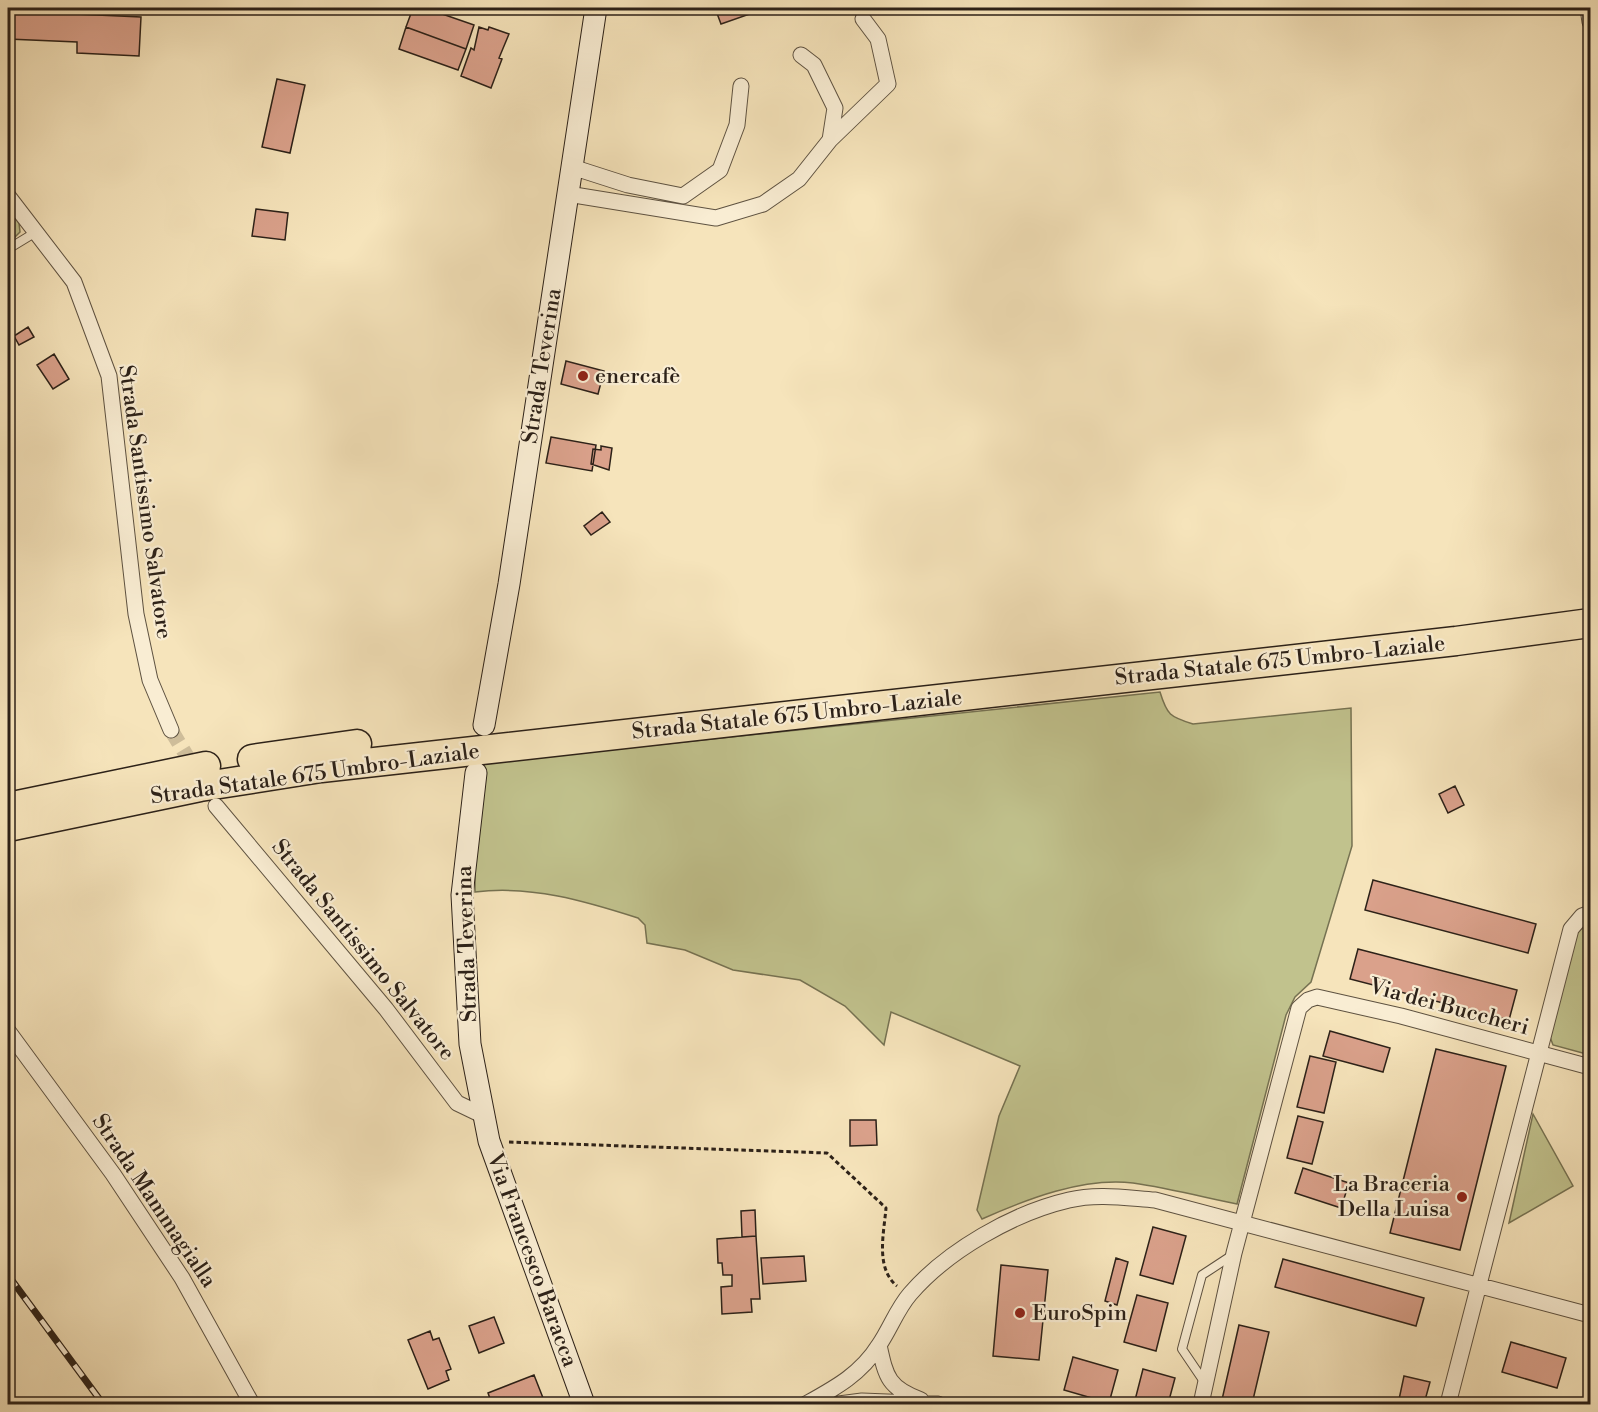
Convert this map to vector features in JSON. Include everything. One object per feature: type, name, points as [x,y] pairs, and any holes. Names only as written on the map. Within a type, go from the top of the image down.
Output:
[{"type":"highway","name":"Strada Statale 675 Umbro-Laziale","points":[[8,807],[198,767],[317,749],[1451,623],[1590,604]]},
{"type":"highway","name":"Strada Statale 675 Umbro-Laziale","points":[[8,827],[200,787],[321,768],[1433,644],[1590,623]]},
{"type":"main road","name":"Strada Teverina","points":[[484,725],[509,584],[596,8]]},
{"type":"main road","name":"Strada Teverina","points":[[476,774],[462,895],[470,1044],[482,1115]]},
{"type":"main road","name":"Via Francesco Baracca","points":[[482,1115],[489,1142],[584,1404]]},
{"type":"street","points":[[1588,8],[1590,22]]},
{"type":"street","points":[[568,194],[716,218],[763,204],[799,179],[830,140],[888,84],[878,39],[863,19]]},
{"type":"street","points":[[801,55],[814,65],[835,108],[830,140]]},
{"type":"street","points":[[573,167],[628,185],[683,196],[720,170],[737,125],[741,86]]},
{"type":"street","name":"Strada Santissimo Salvatore","points":[[8,196],[74,282],[109,376],[136,614],[150,680],[171,729]]},
{"type":"street","name":"Strada Santissimo Salvatore","points":[[216,806],[386,1009],[458,1103],[482,1115]]},
{"type":"street","points":[[1448,1404],[1571,929],[1582,916],[1590,913]]},
{"type":"street","name":"Via dei Buccheri","points":[[1242,1224],[1299,1008],[1308,1000],[1317,997],[1401,1016],[1590,1067]]},
{"type":"street","name":"Strada Mammagialla","points":[[8,1031],[113,1174],[182,1278],[252,1404]]},
{"type":"street","points":[[806,1404],[843,1384],[864,1365],[879,1345],[908,1296],[976,1239],[1027,1213],[1070,1199],[1106,1196],[1155,1200],[1590,1315]]},
{"type":"street","points":[[1201,1404],[1242,1224]]},
{"type":"street","points":[[879,1345],[885,1376],[905,1394],[934,1404]]},
{"type":"street","points":[[838,1404],[862,1401],[934,1404]]},
{"type":"lane","points":[[8,249],[36,232]]},
{"type":"lane","points":[[1206,1385],[1182,1349],[1202,1275],[1234,1253]]},
{"type":"path","points":[[489,1142],[827,1153],[886,1208],[882,1251],[888,1279],[908,1296]]},
{"type":"green space","points":[[8,209],[19,223],[20,232],[8,244]]},
{"type":"green space","points":[[1160,692],[1170,714],[1193,724],[1351,708],[1352,846],[1311,982],[1295,997],[1286,1015],[1237,1204],[1133,1183],[1095,1183],[1036,1197],[982,1219],[977,1210],[999,1116],[1020,1066],[891,1012],[884,1045],[845,1006],[800,980],[733,970],[685,950],[647,943],[645,925],[638,918],[558,896],[517,891],[475,892],[475,859],[484,763]]},
{"type":"green space","points":[[1590,923],[1590,1055],[1553,1045],[1550,1037],[1577,932]]},
{"type":"green space","points":[[1533,1114],[1573,1186],[1509,1223]]},
{"type":"building","points":[[413,8],[425,8],[474,25],[466,49],[406,27]]},
{"type":"building","points":[[715,8],[767,8],[721,24]]},
{"type":"building","points":[[893,8],[908,8],[895,12]]},
{"type":"building","points":[[8,11],[141,17],[139,56],[77,53],[77,42],[8,39]]},
{"type":"building","points":[[406,27],[466,49],[458,70],[399,49]]},
{"type":"building","points":[[479,27],[488,30],[489,27],[509,34],[499,58],[502,59],[491,88],[461,76],[471,48],[474,50]]},
{"type":"building","points":[[277,79],[305,85],[290,153],[262,147]]},
{"type":"building","points":[[256,209],[288,213],[285,240],[252,236]]},
{"type":"building","points":[[28,327],[34,337],[19,345],[14,336]]},
{"type":"building","points":[[54,354],[69,379],[53,389],[37,365]]},
{"type":"building","points":[[566,361],[604,371],[598,394],[561,384]]},
{"type":"building","points":[[551,437],[596,445],[592,471],[546,463]]},
{"type":"building","points":[[601,446],[612,448],[609,470],[591,464],[593,449],[601,450]]},
{"type":"building","points":[[602,512],[610,522],[591,535],[584,526]]},
{"type":"building","points":[[1455,786],[1464,805],[1448,813],[1439,794]]},
{"type":"building","points":[[1373,880],[1536,924],[1528,953],[1365,910]]},
{"type":"building","points":[[1358,949],[1517,990],[1509,1020],[1350,979]]},
{"type":"building","points":[[1330,1031],[1390,1048],[1383,1072],[1323,1056]]},
{"type":"building","points":[[1436,1049],[1506,1066],[1460,1250],[1390,1233]]},
{"type":"building","points":[[1310,1056],[1336,1062],[1324,1113],[1297,1107]]},
{"type":"building","points":[[1298,1116],[1323,1122],[1312,1164],[1287,1158]]},
{"type":"building","points":[[850,1120],[876,1120],[877,1145],[850,1146]]},
{"type":"building","points":[[1303,1168],[1349,1183],[1341,1208],[1295,1193]]},
{"type":"building","points":[[755,1210],[756,1236],[742,1237],[741,1211]]},
{"type":"building","points":[[1153,1227],[1186,1236],[1173,1284],[1140,1275]]},
{"type":"building","points":[[756,1236],[760,1299],[751,1299],[752,1312],[722,1314],[721,1287],[732,1286],[732,1275],[723,1275],[722,1263],[718,1263],[717,1239]]},
{"type":"building","points":[[804,1256],[806,1281],[763,1284],[761,1258]]},
{"type":"building","points":[[1116,1258],[1128,1262],[1117,1305],[1105,1301]]},
{"type":"building","points":[[1283,1259],[1424,1298],[1416,1326],[1275,1287]]},
{"type":"building","name":"EuroSpin","points":[[1001,1265],[1048,1270],[1039,1360],[993,1356]]},
{"type":"building","points":[[1137,1295],[1168,1303],[1156,1351],[1124,1342]]},
{"type":"building","points":[[494,1317],[504,1343],[479,1353],[469,1326]]},
{"type":"building","points":[[1239,1325],[1269,1332],[1252,1404],[1221,1404]]},
{"type":"building","points":[[430,1331],[433,1340],[439,1338],[451,1369],[446,1371],[449,1380],[428,1389],[408,1340]]},
{"type":"building","points":[[1511,1342],[1566,1358],[1557,1388],[1502,1372]]},
{"type":"building","points":[[1073,1357],[1118,1370],[1109,1403],[1064,1390]]},
{"type":"building","points":[[1143,1369],[1175,1378],[1168,1404],[1134,1404]]},
{"type":"building","points":[[534,1375],[545,1403],[492,1404],[488,1393]]},
{"type":"building","points":[[1404,1376],[1430,1382],[1424,1404],[1398,1404]]},
{"type":"building","points":[[465,1399],[467,1404],[451,1404]]},
{"type":"tunnel","points":[[171,730],[197,773]]},
{"type":"railway","points":[[8,1275],[103,1404]]},
{"type":"place","name":"enercafè","points":[[583,376]]},
{"type":"place","name":"La Braceria Della Luisa","points":[[1462,1197]]},
{"type":"place","name":"EuroSpin","points":[[1020,1313]]}]
